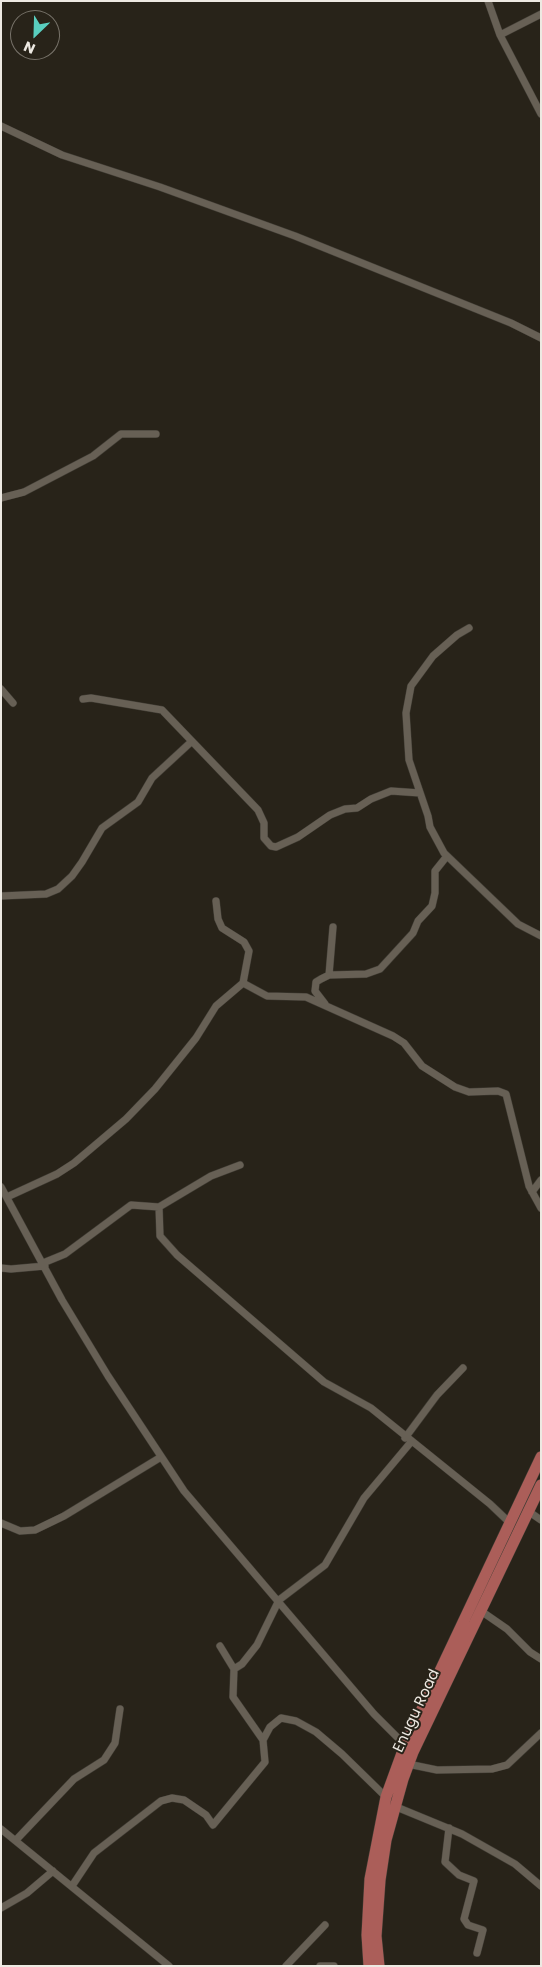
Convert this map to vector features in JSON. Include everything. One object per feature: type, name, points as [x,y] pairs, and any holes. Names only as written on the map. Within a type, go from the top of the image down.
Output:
[{"type":"main road","points":[[369,1966],[367,1935],[370,1879],[405,1745],[541,1457]]},
{"type":"main road","name":"Enugu Road","points":[[378,1966],[376,1936],[380,1880],[390,1801],[541,1484]]},
{"type":"street","points":[[488,1],[500,35],[541,114]]},
{"type":"street","points":[[500,35],[541,14]]},
{"type":"street","points":[[1,126],[62,155],[170,190],[295,236],[511,323],[541,338]]},
{"type":"street","points":[[1,498],[24,492],[93,456],[121,434],[156,434]]},
{"type":"street","points":[[469,628],[433,656],[411,686],[407,695],[406,713],[409,760],[434,837],[447,856],[518,924],[541,936]]},
{"type":"street","points":[[1,688],[13,703]]},
{"type":"street","points":[[83,699],[91,698],[160,709],[258,810],[264,823],[264,838],[272,846],[276,847],[298,837],[330,815],[345,809],[357,808],[371,799],[391,791],[420,793]]},
{"type":"street","points":[[1,896],[46,894],[58,889],[72,876],[102,828],[138,802],[152,778],[191,742]]},
{"type":"street","points":[[327,1006],[318,996],[314,987],[321,978],[366,974],[380,969],[413,934],[418,921],[432,906],[435,893],[435,871],[447,856]]},
{"type":"street","points":[[7,1197],[57,1174],[74,1163],[126,1119],[154,1089],[196,1038],[216,1006],[243,983],[250,951],[244,942],[222,928],[218,919],[216,901]]},
{"type":"street","points":[[329,976],[333,927]]},
{"type":"street","points":[[243,983],[267,996],[306,997],[393,1036],[404,1043],[422,1066],[446,1083],[469,1092],[498,1091],[506,1094],[532,1192],[541,1208]]},
{"type":"street","points":[[1,1268],[11,1269],[44,1264],[65,1254],[131,1205],[158,1207],[211,1176],[240,1166]]},
{"type":"street","points":[[532,1192],[541,1180]]},
{"type":"street","points":[[1,1186],[62,1300],[108,1376],[184,1491],[280,1600],[374,1714],[405,1745]]},
{"type":"street","points":[[158,1207],[160,1236],[177,1255],[324,1382],[370,1408],[490,1504],[510,1524]]},
{"type":"street","points":[[234,1670],[242,1664],[257,1645],[280,1600],[325,1565],[364,1498],[408,1440],[437,1395],[463,1368]]},
{"type":"street","points":[[1,1524],[20,1531],[35,1530],[64,1516],[161,1457]]},
{"type":"street","points":[[528,1511],[541,1520]]},
{"type":"street","points":[[481,1611],[508,1629],[530,1652],[541,1658]]},
{"type":"street","points":[[72,1886],[94,1853],[161,1801],[172,1798],[184,1800],[206,1815],[213,1825],[265,1762],[263,1740],[233,1697],[234,1670],[220,1646]]},
{"type":"street","points":[[16,1840],[74,1779],[104,1760],[115,1743],[120,1709]]},
{"type":"street","points":[[263,1740],[270,1727],[281,1718],[296,1721],[316,1732],[342,1754],[390,1801],[449,1828],[515,1864],[541,1886]]},
{"type":"street","points":[[408,1764],[437,1770],[492,1769],[507,1765],[541,1732]]},
{"type":"street","points":[[449,1828],[445,1862],[459,1875],[474,1881],[464,1919],[468,1925],[483,1930],[477,1953]]},
{"type":"street","points":[[3,1832],[16,1840],[169,1966]]},
{"type":"street","points":[[1,1908],[27,1893],[53,1871]]},
{"type":"street","points":[[286,1966],[325,1925]]},
{"type":"street","points":[[320,1966],[334,1966]]}]
